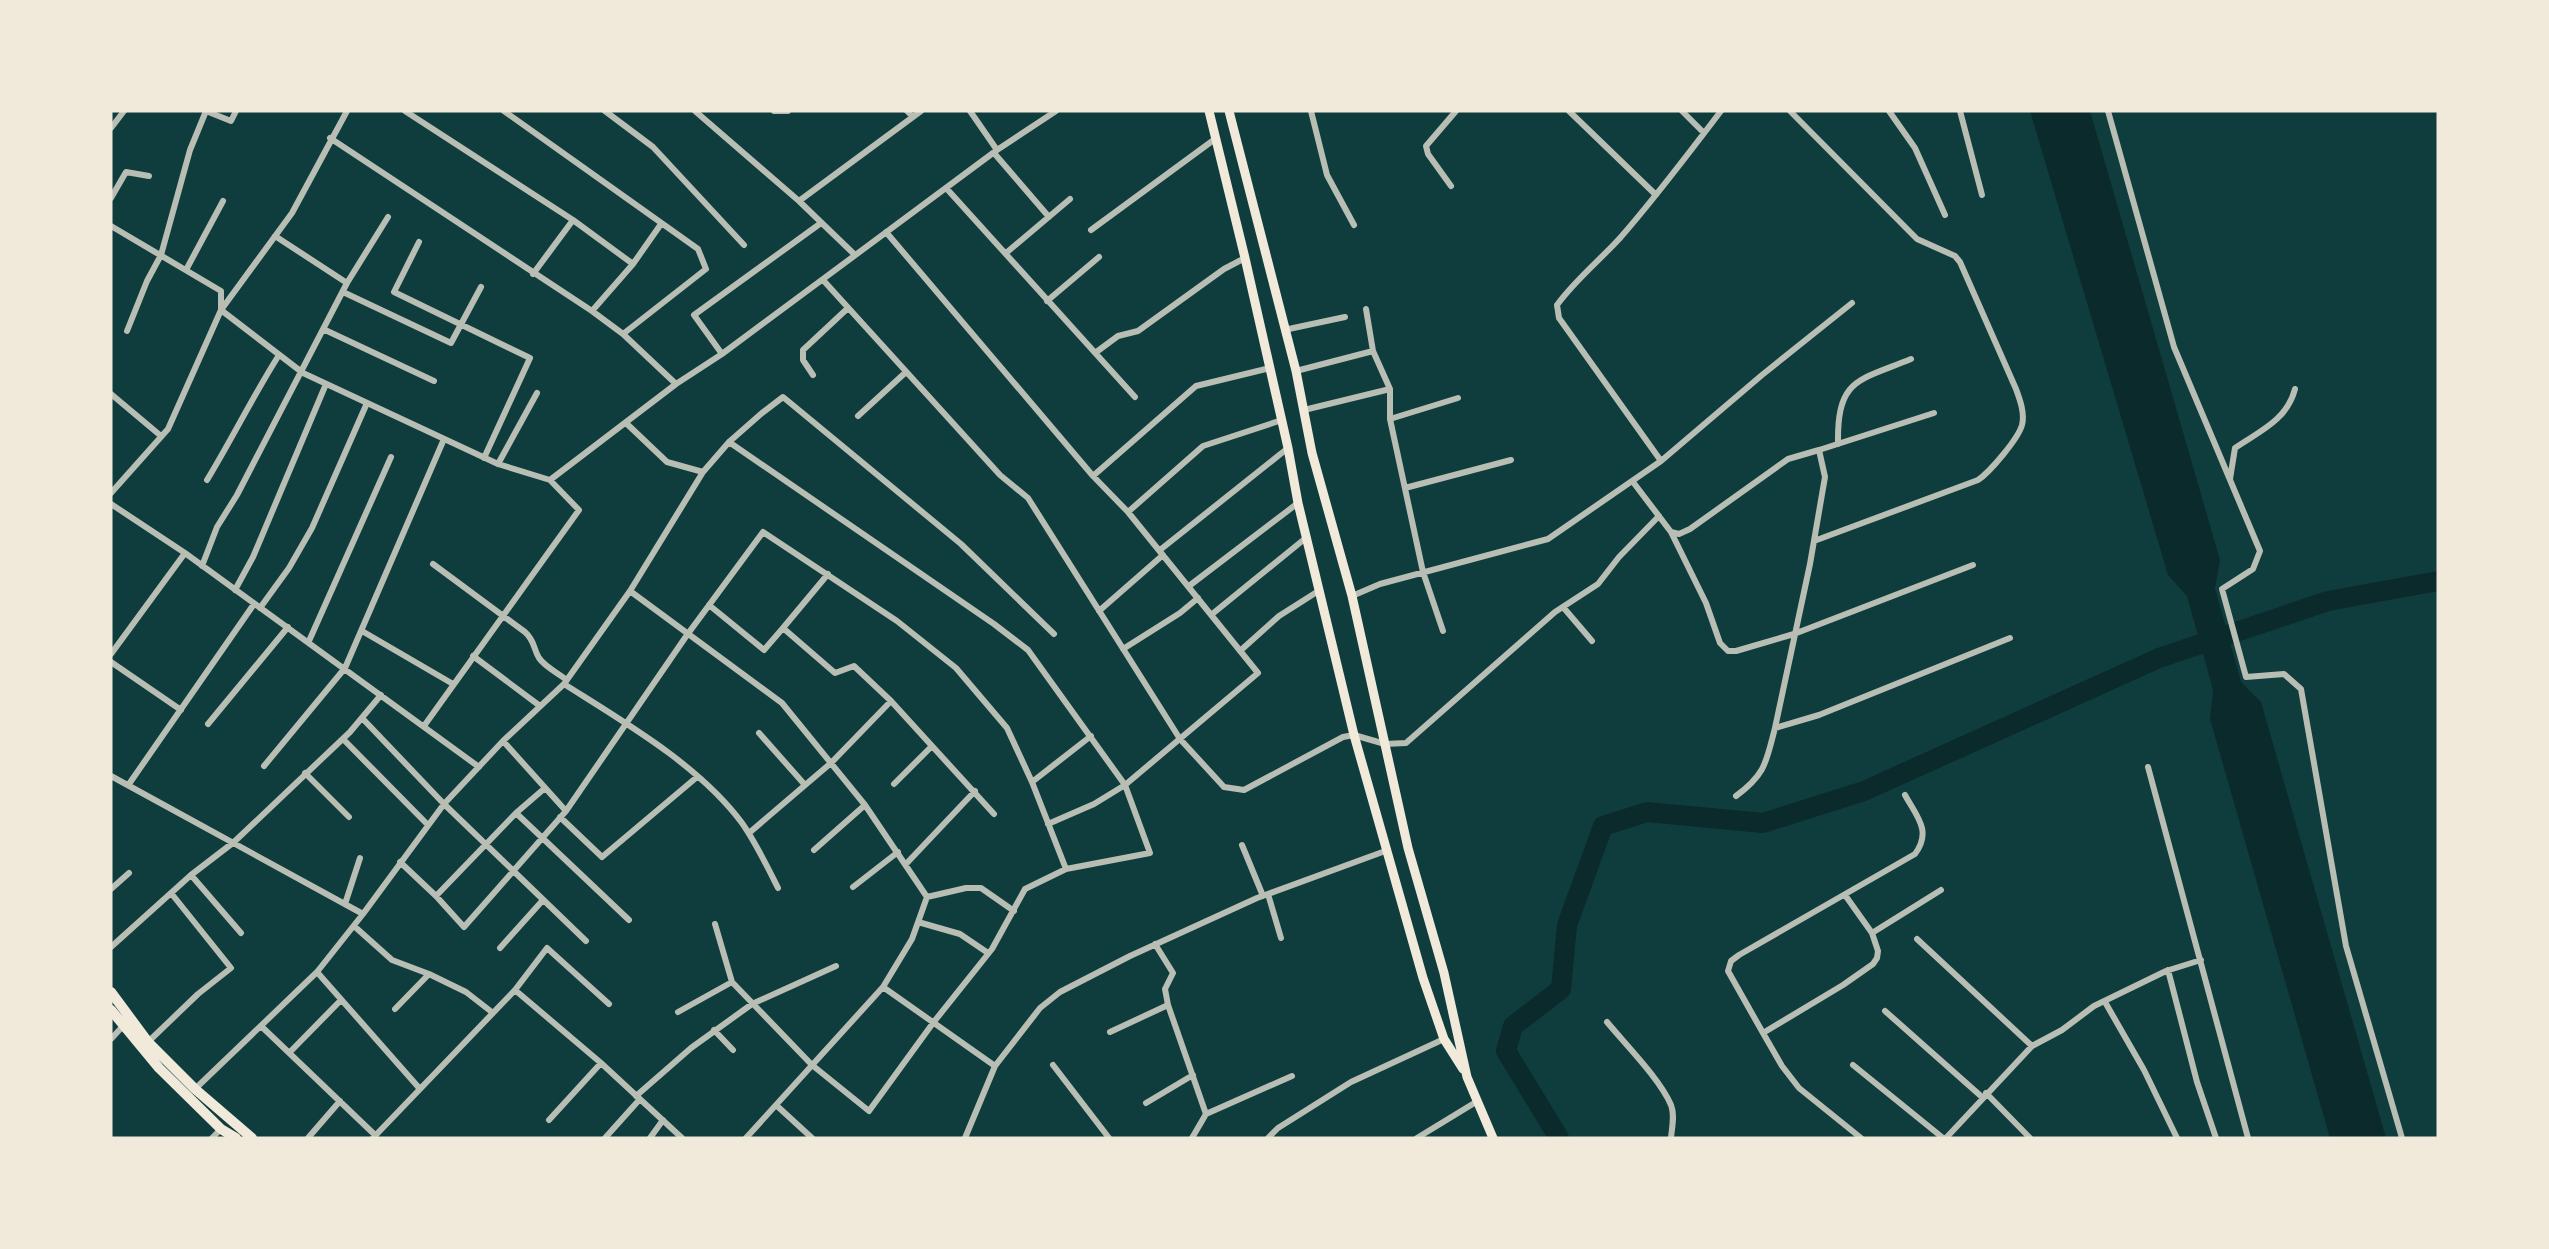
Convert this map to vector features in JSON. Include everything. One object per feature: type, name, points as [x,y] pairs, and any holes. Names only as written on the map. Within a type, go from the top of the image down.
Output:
[{"type":"highway","points":[[111,992],[148,1042],[195,1089],[252,1138]]},
{"type":"highway","points":[[111,1010],[159,1068],[227,1134]]},
{"type":"main road","points":[[1209,111],[1282,420],[1298,503],[1354,735],[1423,978],[1444,1039],[1467,1077]]},
{"type":"main road","points":[[1230,111],[1296,371],[1312,453],[1352,596],[1408,848],[1444,973],[1467,1077],[1492,1138]]},
{"type":"street","points":[[111,128],[124,111]]},
{"type":"street","points":[[127,331],[147,281],[161,255],[190,150],[206,111],[231,121],[236,111]]},
{"type":"street","points":[[111,493],[168,429],[221,310],[292,213],[330,138],[347,111]]},
{"type":"street","points":[[405,111],[573,220],[633,264]]},
{"type":"street","points":[[504,111],[698,249],[706,268],[623,334]]},
{"type":"street","points":[[605,111],[653,147],[744,245]]},
{"type":"street","points":[[695,111],[799,201],[855,255]]},
{"type":"street","points":[[774,111],[788,111]]},
{"type":"street","points":[[907,111],[913,117]]},
{"type":"street","points":[[799,201],[921,111]]},
{"type":"street","points":[[970,111],[996,152],[1049,217]]},
{"type":"street","points":[[550,480],[676,384],[722,354],[886,232],[1056,111]]},
{"type":"street","points":[[1311,111],[1327,175],[1354,225]]},
{"type":"street","points":[[1451,186],[1428,154],[1426,146],[1456,111]]},
{"type":"street","points":[[1569,111],[1656,195]]},
{"type":"street","points":[[1682,111],[1704,133]]},
{"type":"street","points":[[1661,461],[1559,318],[1557,304],[1622,236],[1721,111]]},
{"type":"street","points":[[1790,111],[1917,239],[1955,256],[1960,262],[2016,388],[2023,410],[2022,426],[1988,473],[1978,480],[1814,541]]},
{"type":"street","points":[[1889,111],[1915,148],[1945,215]]},
{"type":"street","points":[[1960,111],[1982,195]]},
{"type":"street","points":[[2108,111],[2174,347],[2260,551],[2253,569],[2222,589],[2246,677],[2284,674],[2301,689],[2346,946],[2402,1138]]},
{"type":"street","points":[[330,138],[592,311],[623,334],[676,384]]},
{"type":"street","points":[[1091,230],[1215,139]]},
{"type":"street","points":[[111,198],[126,172],[149,177]]},
{"type":"street","points":[[947,189],[1135,397]]},
{"type":"street","points":[[1006,254],[1070,199]]},
{"type":"street","points":[[186,270],[223,201]]},
{"type":"street","points":[[202,566],[217,526],[237,495],[347,283],[388,216]]},
{"type":"street","points":[[533,274],[573,220]]},
{"type":"street","points":[[722,354],[694,315],[821,223]]},
{"type":"street","points":[[592,311],[633,264],[661,224]]},
{"type":"street","points":[[111,237],[113,229],[221,291],[221,310]]},
{"type":"street","points":[[886,232],[1093,476],[1128,512],[1258,673],[1125,785],[1094,804],[1048,824]]},
{"type":"street","points":[[275,236],[347,283]]},
{"type":"street","points":[[419,242],[394,292],[530,358],[484,458]]},
{"type":"street","points":[[1047,301],[1099,258]]},
{"type":"street","points":[[1095,353],[1118,336],[1138,332],[1224,269],[1245,258]]},
{"type":"street","points":[[823,280],[1000,475],[1029,498],[1180,739],[1224,787],[1244,790],[1343,737],[1354,735],[1385,744],[1406,743],[1563,607],[1598,584],[1619,557],[1659,516]]},
{"type":"street","points":[[343,292],[451,343],[481,287]]},
{"type":"street","points":[[1352,596],[1380,584],[1548,539],[1661,461],[1762,375],[1852,303]]},
{"type":"street","points":[[813,375],[802,360],[803,350],[848,308]]},
{"type":"street","points":[[1366,309],[1373,351],[1390,389],[1390,419],[1423,572],[1443,632]]},
{"type":"street","points":[[221,310],[301,372],[484,458],[550,480],[579,510],[424,726]]},
{"type":"street","points":[[1284,330],[1345,317]]},
{"type":"street","points":[[323,329],[434,381]]},
{"type":"street","points":[[1296,371],[1373,351]]},
{"type":"street","points":[[207,480],[233,437],[252,398],[279,355]]},
{"type":"street","points":[[1838,444],[1837,426],[1849,387],[1857,381],[1911,359]]},
{"type":"street","points":[[1093,476],[1196,386],[1270,368]]},
{"type":"street","points":[[858,416],[906,372]]},
{"type":"street","points":[[235,590],[253,557],[326,384]]},
{"type":"street","points":[[1304,410],[1390,389]]},
{"type":"street","points":[[2230,480],[2235,448],[2280,418],[2291,405],[2295,389]]},
{"type":"street","points":[[498,464],[537,393]]},
{"type":"street","points":[[111,394],[161,436]]},
{"type":"street","points":[[195,1089],[317,972],[444,804],[503,741],[565,682],[630,591],[703,472],[729,442],[762,412],[783,397],[961,544],[1054,634]]},
{"type":"street","points":[[1390,419],[1458,398]]},
{"type":"street","points":[[129,784],[257,606],[289,568],[312,528],[367,403]]},
{"type":"street","points":[[1671,532],[1679,534],[1690,529],[1788,459],[1934,413]]},
{"type":"street","points":[[1128,512],[1203,446],[1282,420]]},
{"type":"street","points":[[626,423],[667,462],[703,472]]},
{"type":"street","points":[[264,766],[345,668],[444,439]]},
{"type":"street","points":[[715,924],[732,982],[812,1065],[869,1111],[933,1023],[988,953],[1025,889],[1066,869],[1150,853],[1125,785],[1028,650],[994,624],[729,442]]},
{"type":"street","points":[[1099,611],[1161,553],[1288,448]]},
{"type":"street","points":[[1736,796],[1754,783],[1764,768],[1775,728],[1825,477],[1819,450]]},
{"type":"street","points":[[309,641],[391,457]]},
{"type":"street","points":[[1406,488],[1511,460]]},
{"type":"street","points":[[1633,482],[1671,532],[1706,603],[1723,648],[1728,651],[1736,651],[1794,634],[1973,565]]},
{"type":"street","points":[[1189,586],[1298,503]]},
{"type":"street","points":[[111,504],[185,553],[309,641],[480,767]]},
{"type":"street","points":[[400,862],[464,927],[566,811],[687,635],[763,532],[897,621],[956,668],[1007,728],[1032,782],[1066,869]]},
{"type":"street","points":[[1211,615],[1307,537]]},
{"type":"street","points":[[111,654],[185,553]]},
{"type":"street","points":[[433,564],[531,637],[538,656],[565,682],[697,777],[740,821],[778,888]]},
{"type":"street","points":[[709,605],[764,650],[828,574]]},
{"type":"street","points":[[1240,651],[1279,616],[1320,590]]},
{"type":"street","points":[[630,591],[782,703],[865,805],[927,897]]},
{"type":"street","points":[[1123,649],[1180,613],[1198,598]]},
{"type":"street","points":[[1563,607],[1592,641]]},
{"type":"street","points":[[208,724],[288,627]]},
{"type":"street","points":[[783,628],[835,673],[854,666],[891,701],[994,814]]},
{"type":"street","points":[[362,631],[453,684]]},
{"type":"street","points":[[1775,728],[1819,715],[2010,638]]},
{"type":"street","points":[[473,656],[540,706]]},
{"type":"street","points":[[111,662],[181,710]]},
{"type":"street","points":[[111,947],[191,874],[234,842],[343,739],[381,694]]},
{"type":"street","points":[[749,834],[831,763],[891,701]]},
{"type":"street","points":[[362,718],[444,804],[586,941]]},
{"type":"street","points":[[759,733],[805,785]]},
{"type":"street","points":[[1032,782],[1091,736]]},
{"type":"street","points":[[343,739],[428,824]]},
{"type":"street","points":[[503,741],[566,811]]},
{"type":"street","points":[[894,784],[932,746]]},
{"type":"street","points":[[2148,767],[2181,892],[2202,960],[2248,1138]]},
{"type":"street","points":[[305,773],[349,817]]},
{"type":"street","points":[[111,776],[363,914]]},
{"type":"street","points":[[560,817],[602,857],[697,777]]},
{"type":"street","points":[[436,896],[516,813],[545,788]]},
{"type":"street","points":[[906,864],[975,791]]},
{"type":"street","points":[[1861,1138],[1799,1088],[1782,1065],[1728,970],[1729,965],[1739,955],[1915,854],[1922,845],[1923,830],[1905,795]]},
{"type":"street","points":[[814,850],[865,805]]},
{"type":"street","points":[[516,813],[629,920]]},
{"type":"street","points":[[1242,845],[1266,895],[1281,938]]},
{"type":"street","points":[[965,1138],[994,1066],[1040,1008],[1060,993],[1155,944],[1225,912],[1388,850]]},
{"type":"street","points":[[853,887],[898,852]]},
{"type":"street","points":[[345,904],[360,858]]},
{"type":"street","points":[[111,889],[129,873]]},
{"type":"street","points":[[191,874],[241,933]]},
{"type":"street","points":[[927,897],[966,888],[981,888],[1014,911]]},
{"type":"street","points":[[1872,933],[1941,890]]},
{"type":"street","points":[[148,1042],[198,994],[231,968],[171,893]]},
{"type":"street","points":[[1763,1033],[1873,964],[1878,951],[1872,933],[1845,895]]},
{"type":"street","points":[[746,1138],[883,987],[912,939],[927,897]]},
{"type":"street","points":[[500,948],[543,900]]},
{"type":"street","points":[[918,922],[960,934],[988,953]]},
{"type":"street","points":[[354,926],[392,960],[429,974],[466,992],[493,1013]]},
{"type":"street","points":[[1917,939],[2032,1046]]},
{"type":"street","points":[[1155,944],[1173,973],[1165,989],[1168,1005],[1206,1114]]},
{"type":"street","points":[[261,1026],[340,1101],[374,1137],[515,990],[547,948],[609,1004]]},
{"type":"street","points":[[1853,1065],[1944,1138],[2032,1046],[2062,1030],[2094,1006],[2168,970],[2202,960]]},
{"type":"street","points":[[605,1138],[638,1097],[714,1030],[752,1004],[836,966]]},
{"type":"street","points":[[2168,970],[2196,1082],[2216,1138]]},
{"type":"street","points":[[317,972],[420,1089]]},
{"type":"street","points":[[395,1009],[429,974]]},
{"type":"street","points":[[678,1012],[732,982]]},
{"type":"street","points":[[883,987],[994,1066]]},
{"type":"street","points":[[515,990],[601,1063],[682,1138]]},
{"type":"street","points":[[290,1052],[341,1000]]},
{"type":"street","points":[[2105,1002],[2144,1070],[2177,1138]]},
{"type":"street","points":[[1110,1032],[1168,1005]]},
{"type":"street","points":[[1885,1011],[1984,1095],[2030,1138]]},
{"type":"street","points":[[1607,1022],[1661,1089],[1671,1106],[1673,1116],[1671,1138]]},
{"type":"street","points":[[111,1039],[123,1026]]},
{"type":"street","points":[[714,1030],[733,1050]]},
{"type":"street","points":[[1268,1138],[1278,1128],[1351,1082],[1444,1039]]},
{"type":"street","points":[[549,1120],[601,1063]]},
{"type":"street","points":[[1053,1065],[1110,1138]]},
{"type":"street","points":[[1146,1103],[1193,1075]]},
{"type":"street","points":[[1192,1138],[1206,1114],[1292,1076]]},
{"type":"street","points":[[308,1138],[340,1101]]},
{"type":"street","points":[[1417,1138],[1476,1102]]},
{"type":"street","points":[[776,1105],[812,1138]]},
{"type":"street","points":[[650,1138],[663,1120]]},
{"type":"street","points":[[212,1138],[227,1134]]},
{"type":"water","points":[[2030,111],[2090,111],[2220,560],[2215,588],[2241,682],[2261,702],[2386,1138],[2330,1138],[2210,719],[2213,690],[2187,596],[2168,575]]},
{"type":"waterway","points":[[1559,1138],[1506,1051],[1513,1026],[1561,989],[1567,925],[1603,826],[1647,812],[1763,823],[1864,791],[2159,658],[2328,601],[2438,581]]}]
